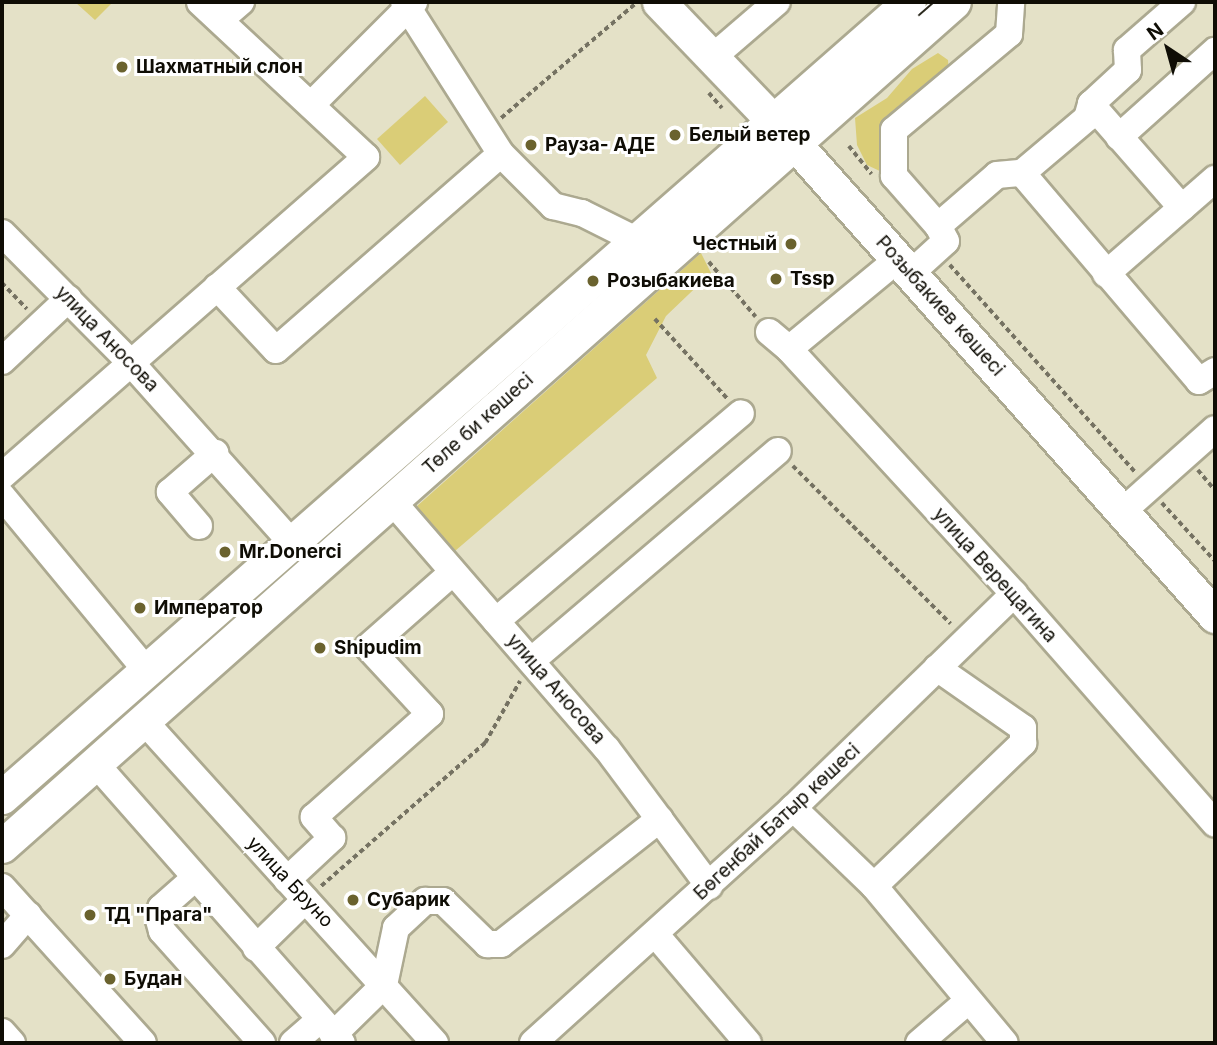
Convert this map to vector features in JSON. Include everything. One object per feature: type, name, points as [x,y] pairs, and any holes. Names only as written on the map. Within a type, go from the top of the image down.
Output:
[{"type":"main road","name":"Розыбакиев көшесі","points":[[659,2],[785,133],[1215,616]]},
{"type":"main road","name":"Төле би көшесі","points":[[2,797],[292,543],[622,276],[785,133],[913,11],[954,2]]},
{"type":"main road","name":"Төле би көшесі","points":[[2,846],[392,501],[622,276],[638,242],[785,133]]},
{"type":"street","points":[[2,476],[366,158],[200,2]]},
{"type":"street","points":[[220,20],[241,2]]},
{"type":"street","points":[[713,57],[777,2]]},
{"type":"street","points":[[937,238],[894,176],[894,130],[1009,34],[1011,2]]},
{"type":"street","points":[[789,349],[904,266],[937,238],[997,175],[1022,173],[1087,118],[1091,104],[1128,70],[1127,50],[1182,2]]},
{"type":"street","points":[[311,105],[409,3],[501,154],[553,206],[582,213],[638,242]]},
{"type":"street","points":[[1119,137],[1215,51]]},
{"type":"street","points":[[1091,104],[1182,208]]},
{"type":"street","points":[[218,287],[276,350],[501,154]]},
{"type":"street","points":[[1022,173],[1199,381],[1215,371]]},
{"type":"street","points":[[1106,274],[1215,179]]},
{"type":"street","name":"улица Аносова","points":[[2,233],[131,363],[215,453],[292,543]]},
{"type":"street","points":[[2,361],[68,299]]},
{"type":"street","name":"улица Верещагина","points":[[769,332],[789,349],[1014,594],[1215,824]]},
{"type":"street","points":[[496,621],[741,413]]},
{"type":"street","points":[[1123,511],[1215,429]]},
{"type":"street","points":[[531,660],[778,451]]},
{"type":"street","points":[[200,526],[170,492],[215,453]]},
{"type":"street","points":[[2,496],[147,671]]},
{"type":"street","name":"улица Аносова","points":[[392,501],[607,749],[709,886]]},
{"type":"street","points":[[287,880],[332,838],[314,817],[430,713],[368,647],[453,572]]},
{"type":"street","name":"Бөгенбай Батыр көшесі","points":[[533,1043],[656,935],[793,808],[1014,594]]},
{"type":"street","points":[[874,886],[1023,743],[1023,728],[937,668]]},
{"type":"street","name":"улица Бруно","points":[[144,720],[435,1043]]},
{"type":"street","points":[[95,763],[331,1033]]},
{"type":"street","points":[[793,808],[874,886],[968,1002],[1005,1043]]},
{"type":"street","points":[[293,1043],[331,1033],[384,985],[396,928],[425,901],[443,901],[487,944],[501,944],[660,819]]},
{"type":"street","points":[[195,878],[161,908],[159,920],[162,931],[262,1043]]},
{"type":"street","points":[[2,887],[144,1043]]},
{"type":"street","points":[[256,948],[305,900]]},
{"type":"street","points":[[2,945],[28,915]]},
{"type":"street","points":[[656,935],[748,1043]]},
{"type":"street","points":[[919,1043],[968,1002]]},
{"type":"street","points":[[2,1032],[12,1043]]},
{"type":"path","points":[[486,130],[639,2]]},
{"type":"path","points":[[849,146],[875,177]]},
{"type":"path","points":[[937,238],[1149,488],[1215,561]]},
{"type":"path","points":[[709,262],[769,332]]},
{"type":"path","points":[[2,283],[41,324]]},
{"type":"path","points":[[655,319],[741,413]]},
{"type":"path","points":[[778,451],[966,639]]},
{"type":"path","points":[[305,900],[485,743],[531,660]]},
{"type":"shaded area","points":[[75,2],[113,2],[95,20]]},
{"type":"shaded area","points":[[938,53],[948,60],[949,74],[925,90],[884,173],[867,165],[857,145],[855,118],[887,98],[912,69]]},
{"type":"shaded area","points":[[425,96],[448,122],[400,165],[377,139]]},
{"type":"shaded area","points":[[701,253],[711,273],[666,316],[646,355],[657,378],[455,551],[416,507]]},
{"type":"tram line","points":[[919,15],[934,2]]},
{"type":"place","name":"Шахматный слон","points":[[122,67]]},
{"type":"place","name":"Белый ветер","points":[[675,135]]},
{"type":"place","name":"Рауза- АДЕ","points":[[531,145]]},
{"type":"place","name":"Честный","points":[[791,244]]},
{"type":"place","name":"Tssp","points":[[776,279]]},
{"type":"place","name":"Розыбакиева","points":[[593,281]]},
{"type":"place","name":"Mr.Donerci","points":[[225,552]]},
{"type":"place","name":"Император","points":[[140,608]]},
{"type":"place","name":"Shipudim","points":[[320,648]]},
{"type":"place","name":"Субарик","points":[[353,900]]},
{"type":"place","name":"ТД \"Прага\"","points":[[90,915]]},
{"type":"place","name":"Будан","points":[[110,979]]}]
